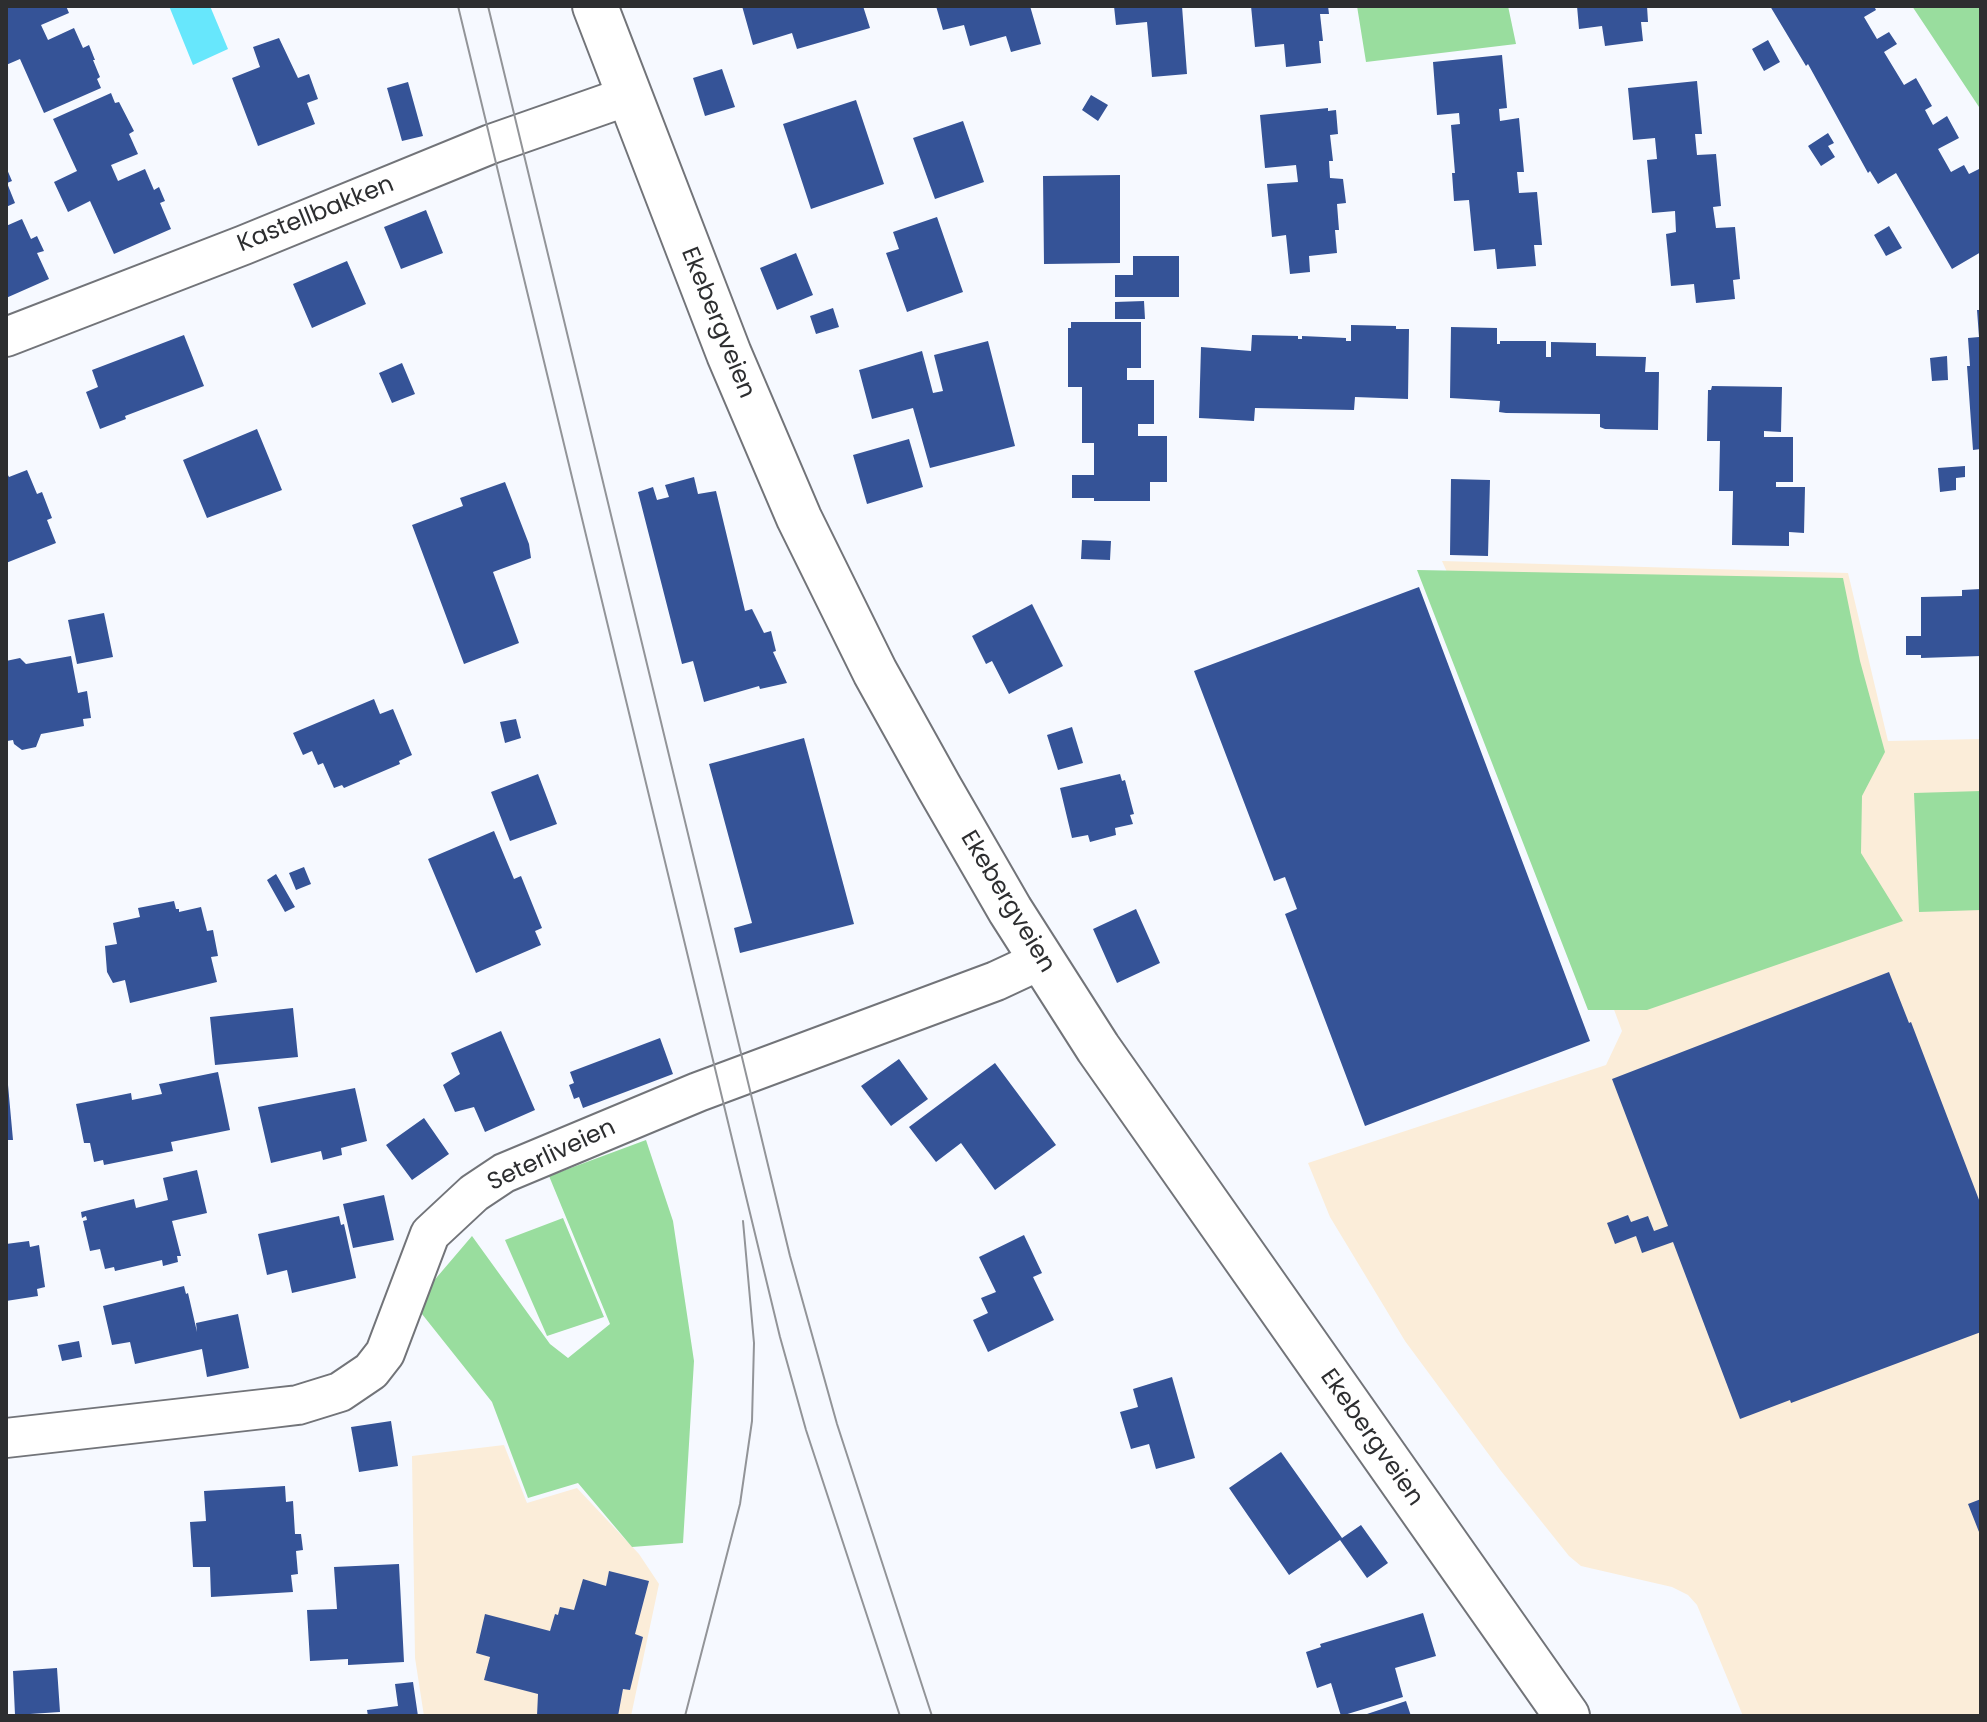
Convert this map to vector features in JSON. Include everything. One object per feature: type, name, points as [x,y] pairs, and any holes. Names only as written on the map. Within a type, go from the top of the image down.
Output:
[{"type":"main road","name":"Ekebergveien","points":[[595,6],[729,354],[826,573],[913,740],[1041,960],[1216,1220],[1567,1716]]},
{"type":"street","name":"Kastellbakken","points":[[6,337],[244,245],[491,144],[628,96]]},
{"type":"street","name":"Seterliveien","points":[[6,1438],[298,1405],[340,1392],[371,1371],[385,1353],[430,1234],[474,1193],[504,1173],[698,1092],[985,985],[1041,960]]},
{"type":"shaded area","points":[[1442,561],[1848,573],[1888,741],[1981,739],[1981,1716],[1743,1716],[1697,1605],[1688,1595],[1672,1587],[1581,1566],[1569,1556],[1501,1471],[1405,1341],[1330,1217],[1308,1163],[1606,1065],[1622,1031],[1465,612]]},
{"type":"shaded area","points":[[504,1445],[527,1503],[577,1488],[639,1554],[659,1584],[631,1716],[424,1716],[415,1658],[412,1456]]},
{"type":"green space","points":[[1357,6],[1508,6],[1516,44],[1366,62]]},
{"type":"green space","points":[[1912,6],[1981,6],[1981,110],[1928,30]]},
{"type":"green space","points":[[1417,570],[1843,578],[1860,661],[1885,752],[1862,796],[1861,853],[1903,921],[1647,1010],[1588,1010]]},
{"type":"green space","points":[[1981,791],[1981,910],[1919,912],[1914,793]]},
{"type":"green space","points":[[646,1140],[673,1221],[694,1361],[683,1543],[632,1547],[578,1483],[528,1498],[492,1402],[414,1304],[472,1236],[550,1344],[568,1358],[610,1324],[549,1176]]},
{"type":"green space","points":[[563,1218],[604,1317],[547,1336],[505,1240]]},
{"type":"water","points":[[169,6],[210,6],[228,49],[193,65]]},
{"type":"building","points":[[6,6],[66,6],[69,13],[41,25],[48,40],[74,28],[83,48],[89,45],[101,88],[44,113],[20,59],[6,65]]},
{"type":"building","points":[[742,6],[863,6],[870,28],[797,49],[792,33],[753,45]]},
{"type":"building","points":[[936,6],[1030,6],[1041,44],[1011,52],[1006,36],[970,46],[964,25],[943,30]]},
{"type":"building","points":[[1114,6],[1182,6],[1187,74],[1152,77],[1147,22],[1116,25]]},
{"type":"building","points":[[1251,6],[1328,6],[1329,14],[1320,14],[1323,41],[1319,41],[1321,63],[1286,67],[1284,44],[1255,47]]},
{"type":"building","points":[[1577,6],[1647,6],[1648,22],[1641,22],[1643,41],[1605,46],[1602,26],[1579,29]]},
{"type":"building","points":[[1770,6],[1874,6],[1876,10],[1864,17],[1877,39],[1889,32],[1897,44],[1884,52],[1904,85],[1916,78],[1932,106],[1925,110],[1933,125],[1947,116],[1959,138],[1938,149],[1951,172],[1964,165],[1969,174],[1981,168],[1981,252],[1952,269],[1896,173],[1878,184],[1870,171],[1868,173],[1808,64],[1806,66]]},
{"type":"building","points":[[279,38],[298,78],[309,74],[318,99],[307,103],[315,124],[258,146],[232,78],[260,67],[253,47]]},
{"type":"building","points":[[1768,40],[1780,62],[1764,71],[1752,49]]},
{"type":"building","points":[[1502,55],[1507,108],[1499,109],[1500,121],[1519,118],[1524,172],[1517,172],[1519,193],[1537,192],[1542,245],[1534,245],[1536,266],[1497,269],[1495,249],[1474,251],[1469,200],[1454,201],[1451,125],[1460,124],[1459,113],[1437,115],[1433,62]]},
{"type":"building","points":[[722,69],[735,107],[705,116],[693,78]]},
{"type":"building","points":[[1697,81],[1702,134],[1695,134],[1697,155],[1716,154],[1721,206],[1713,207],[1716,228],[1735,227],[1740,279],[1733,280],[1735,299],[1696,303],[1694,284],[1671,286],[1666,234],[1676,232],[1675,211],[1652,213],[1647,160],[1657,159],[1655,138],[1633,140],[1628,88]]},
{"type":"building","points":[[408,82],[423,136],[402,141],[387,88]]},
{"type":"building","points":[[111,93],[134,131],[129,134],[138,154],[111,165],[118,181],[145,169],[154,190],[159,187],[165,201],[160,203],[171,229],[114,254],[90,201],[68,212],[54,182],[77,171],[53,119]]},
{"type":"building","points":[[1091,95],[1108,105],[1098,121],[1082,110]]},
{"type":"building","points":[[856,100],[884,184],[811,209],[783,124]]},
{"type":"building","points":[[1328,108],[1328,111],[1336,110],[1338,134],[1330,135],[1333,161],[1329,161],[1330,178],[1343,179],[1346,203],[1337,204],[1337,253],[1309,256],[1310,272],[1290,274],[1286,235],[1272,237],[1267,184],[1298,182],[1296,165],[1265,168],[1260,115]]},
{"type":"building","points":[[963,121],[984,182],[935,199],[913,138]]},
{"type":"building","points":[[1828,133],[1834,143],[1828,146],[1835,157],[1821,166],[1808,146]]},
{"type":"building","points":[[6,167],[12,181],[7,183],[15,203],[6,207]]},
{"type":"building","points":[[1120,175],[1120,263],[1044,264],[1043,176]]},
{"type":"building","points":[[426,210],[443,253],[401,269],[384,227]]},
{"type":"building","points":[[937,217],[963,292],[907,312],[886,253],[899,249],[893,232]]},
{"type":"building","points":[[22,219],[31,239],[37,236],[44,251],[37,253],[49,279],[6,298],[6,226]]},
{"type":"building","points":[[1889,226],[1902,248],[1886,256],[1874,235]]},
{"type":"building","points":[[796,253],[813,295],[777,310],[760,268]]},
{"type":"building","points":[[1133,256],[1179,256],[1179,297],[1115,297],[1115,275],[1133,275]]},
{"type":"building","points":[[347,261],[366,304],[312,328],[293,284]]},
{"type":"building","points":[[1144,301],[1145,319],[1115,319],[1115,302]]},
{"type":"building","points":[[833,308],[839,327],[816,334],[810,316]]},
{"type":"building","points":[[1977,310],[1981,310],[1981,449],[1973,450],[1967,366],[1970,366],[1968,338],[1979,337]]},
{"type":"building","points":[[1071,322],[1141,322],[1141,368],[1127,368],[1127,380],[1154,380],[1154,424],[1138,424],[1138,436],[1167,436],[1167,482],[1150,482],[1150,501],[1072,498],[1072,475],[1094,475],[1094,443],[1082,443],[1082,387],[1068,387],[1068,328],[1071,328]]},
{"type":"building","points":[[1351,325],[1409,329],[1408,399],[1355,397],[1354,410],[1255,408],[1254,421],[1199,418],[1201,347],[1251,351],[1252,335],[1298,336],[1298,339],[1302,336],[1346,338],[1346,341],[1351,341]]},
{"type":"building","points":[[1451,327],[1497,328],[1497,344],[1500,341],[1546,341],[1546,357],[1551,357],[1551,342],[1596,343],[1596,356],[1646,357],[1645,372],[1659,372],[1658,430],[1605,429],[1600,427],[1600,414],[1506,413],[1499,412],[1500,401],[1450,398]]},
{"type":"building","points":[[184,335],[204,386],[125,416],[126,419],[100,429],[86,392],[98,387],[92,370]]},
{"type":"building","points":[[988,341],[1015,446],[930,468],[913,408],[872,419],[859,370],[922,351],[933,393],[943,391],[934,355]]},
{"type":"building","points":[[1947,356],[1948,380],[1932,381],[1930,358]]},
{"type":"building","points":[[402,363],[415,394],[392,403],[379,373]]},
{"type":"building","points":[[1712,386],[1782,387],[1781,432],[1764,431],[1764,437],[1793,437],[1793,482],[1776,482],[1776,487],[1805,487],[1804,533],[1789,532],[1789,546],[1732,545],[1733,491],[1719,491],[1720,441],[1707,441],[1708,390]]},
{"type":"building","points":[[257,429],[282,490],[207,518],[183,460]]},
{"type":"building","points":[[909,439],[923,487],[867,504],[853,455]]},
{"type":"building","points":[[1965,466],[1965,477],[1956,478],[1956,490],[1940,492],[1938,468]]},
{"type":"building","points":[[27,470],[37,494],[42,492],[52,518],[47,520],[56,543],[6,563],[6,471],[9,477]]},
{"type":"building","points":[[694,477],[698,494],[716,491],[745,611],[752,609],[764,633],[771,631],[776,651],[773,652],[787,683],[760,689],[759,686],[704,702],[693,661],[682,664],[638,492],[653,487],[657,500],[669,497],[665,485]]},
{"type":"building","points":[[1451,479],[1490,480],[1488,556],[1450,555]]},
{"type":"building","points":[[505,482],[529,544],[531,558],[493,572],[519,643],[464,664],[412,525],[463,506],[460,498]]},
{"type":"building","points":[[1082,540],[1111,541],[1110,560],[1081,559]]},
{"type":"building","points":[[1419,587],[1590,1041],[1365,1126],[1285,914],[1297,909],[1285,877],[1274,881],[1194,671]]},
{"type":"building","points":[[1981,589],[1981,656],[1921,658],[1921,655],[1906,655],[1906,636],[1921,636],[1921,597],[1962,596],[1962,590]]},
{"type":"building","points":[[1032,604],[1063,666],[1009,694],[992,661],[986,664],[972,636]]},
{"type":"building","points":[[104,613],[113,657],[77,664],[68,620]]},
{"type":"building","points":[[71,656],[78,693],[87,691],[91,718],[83,719],[84,726],[41,734],[36,747],[22,750],[13,740],[7,741],[6,661],[20,658],[26,664]]},
{"type":"building","points":[[374,699],[380,714],[393,709],[412,755],[399,761],[400,764],[344,788],[342,785],[334,788],[323,763],[318,765],[312,751],[303,755],[293,733]]},
{"type":"building","points":[[516,719],[521,738],[505,743],[500,722]]},
{"type":"building","points":[[1072,727],[1083,763],[1058,770],[1047,735]]},
{"type":"building","points":[[804,738],[854,924],[740,953],[734,928],[752,923],[709,764]]},
{"type":"building","points":[[538,774],[557,824],[510,841],[491,792]]},
{"type":"building","points":[[1120,774],[1122,781],[1125,780],[1134,814],[1130,815],[1133,824],[1115,828],[1116,835],[1090,842],[1088,835],[1072,838],[1060,788]]},
{"type":"building","points":[[494,831],[514,879],[521,876],[542,928],[535,931],[541,945],[476,973],[428,859]]},
{"type":"building","points":[[304,867],[311,884],[296,890],[289,873]]},
{"type":"building","points":[[276,874],[295,907],[285,912],[267,880]]},
{"type":"building","points":[[174,901],[179,912],[201,907],[207,931],[213,930],[218,956],[211,957],[217,982],[130,1003],[125,980],[113,983],[107,972],[105,946],[117,944],[113,923],[140,917],[138,908]]},
{"type":"building","points":[[1136,909],[1160,963],[1117,983],[1093,929]]},
{"type":"building","points":[[1889,972],[1981,1205],[1981,1332],[1740,1419],[1673,1242],[1642,1253],[1636,1236],[1615,1244],[1607,1223],[1628,1215],[1631,1222],[1648,1216],[1654,1231],[1668,1226],[1612,1079]]},
{"type":"building","points":[[293,1008],[298,1057],[215,1065],[210,1017]]},
{"type":"building","points":[[501,1031],[535,1110],[485,1132],[474,1107],[455,1112],[443,1085],[460,1074],[451,1053]]},
{"type":"building","points":[[660,1038],[673,1074],[583,1108],[579,1097],[574,1099],[569,1085],[574,1083],[570,1072]]},
{"type":"building","points":[[899,1059],[928,1099],[891,1126],[861,1086]]},
{"type":"building","points":[[995,1063],[1056,1145],[995,1190],[961,1143],[936,1162],[909,1127]]},
{"type":"building","points":[[218,1072],[230,1130],[171,1142],[173,1151],[104,1165],[103,1160],[94,1162],[90,1143],[84,1143],[76,1104],[131,1093],[132,1100],[162,1094],[159,1084]]},
{"type":"building","points":[[8,1085],[13,1140],[6,1140]]},
{"type":"building","points":[[355,1088],[367,1141],[341,1148],[342,1155],[323,1160],[321,1151],[271,1163],[258,1107]]},
{"type":"building","points":[[424,1118],[449,1154],[412,1180],[386,1145]]},
{"type":"building","points":[[197,1170],[207,1213],[172,1221],[181,1256],[177,1256],[178,1262],[163,1266],[162,1260],[115,1271],[114,1267],[105,1269],[100,1249],[90,1251],[83,1221],[87,1220],[86,1216],[82,1218],[81,1212],[134,1199],[136,1208],[168,1200],[163,1178]]},
{"type":"building","points":[[384,1195],[394,1240],[353,1248],[343,1204]]},
{"type":"building","points":[[339,1216],[341,1225],[344,1224],[356,1278],[292,1293],[287,1270],[267,1275],[258,1234]]},
{"type":"building","points":[[1024,1235],[1042,1273],[1033,1277],[1054,1320],[988,1352],[973,1320],[988,1313],[981,1298],[996,1292],[979,1257]]},
{"type":"building","points":[[29,1241],[30,1247],[39,1245],[45,1287],[37,1289],[38,1296],[6,1301],[6,1244]]},
{"type":"building","points":[[184,1286],[197,1332],[196,1323],[238,1314],[249,1368],[207,1377],[202,1349],[135,1364],[130,1342],[112,1345],[103,1306]]},
{"type":"building","points":[[79,1341],[82,1357],[62,1361],[58,1345]]},
{"type":"building","points":[[1172,1377],[1195,1458],[1156,1469],[1149,1444],[1131,1449],[1120,1412],[1138,1407],[1133,1389]]},
{"type":"building","points":[[391,1421],[398,1466],[359,1472],[351,1427]]},
{"type":"building","points":[[1281,1452],[1342,1538],[1361,1525],[1388,1563],[1367,1578],[1340,1540],[1289,1575],[1229,1488]]},
{"type":"building","points":[[285,1486],[286,1502],[293,1501],[295,1534],[301,1534],[303,1550],[296,1551],[298,1574],[291,1575],[293,1592],[211,1597],[210,1567],[193,1567],[190,1522],[206,1521],[204,1491]]},
{"type":"building","points":[[1981,1499],[1981,1537],[1968,1504]]},
{"type":"building","points":[[399,1564],[404,1662],[348,1665],[348,1659],[310,1661],[307,1610],[337,1609],[334,1567]]},
{"type":"building","points":[[609,1571],[649,1581],[635,1634],[643,1637],[630,1690],[623,1689],[618,1716],[537,1716],[538,1694],[484,1680],[490,1657],[476,1653],[485,1614],[550,1631],[560,1607],[574,1610],[583,1579],[606,1586]]},
{"type":"building","points":[[1423,1613],[1436,1656],[1395,1668],[1403,1697],[1341,1716],[1331,1683],[1317,1688],[1306,1652],[1321,1647],[1320,1644]]},
{"type":"building","points":[[57,1668],[60,1712],[15,1715],[13,1671]]},
{"type":"building","points":[[413,1682],[418,1716],[368,1716],[367,1710],[398,1706],[395,1684]]},
{"type":"building","points":[[1406,1701],[1411,1716],[1364,1716],[1364,1715]]},
{"type":"tram line","points":[[458,6],[780,1337],[806,1430],[900,1716]]},
{"type":"tram line","points":[[488,6],[790,1256],[837,1424],[932,1716]]},
{"type":"tram line","points":[[685,1716],[740,1504],[752,1421],[754,1343],[743,1221]]}]
